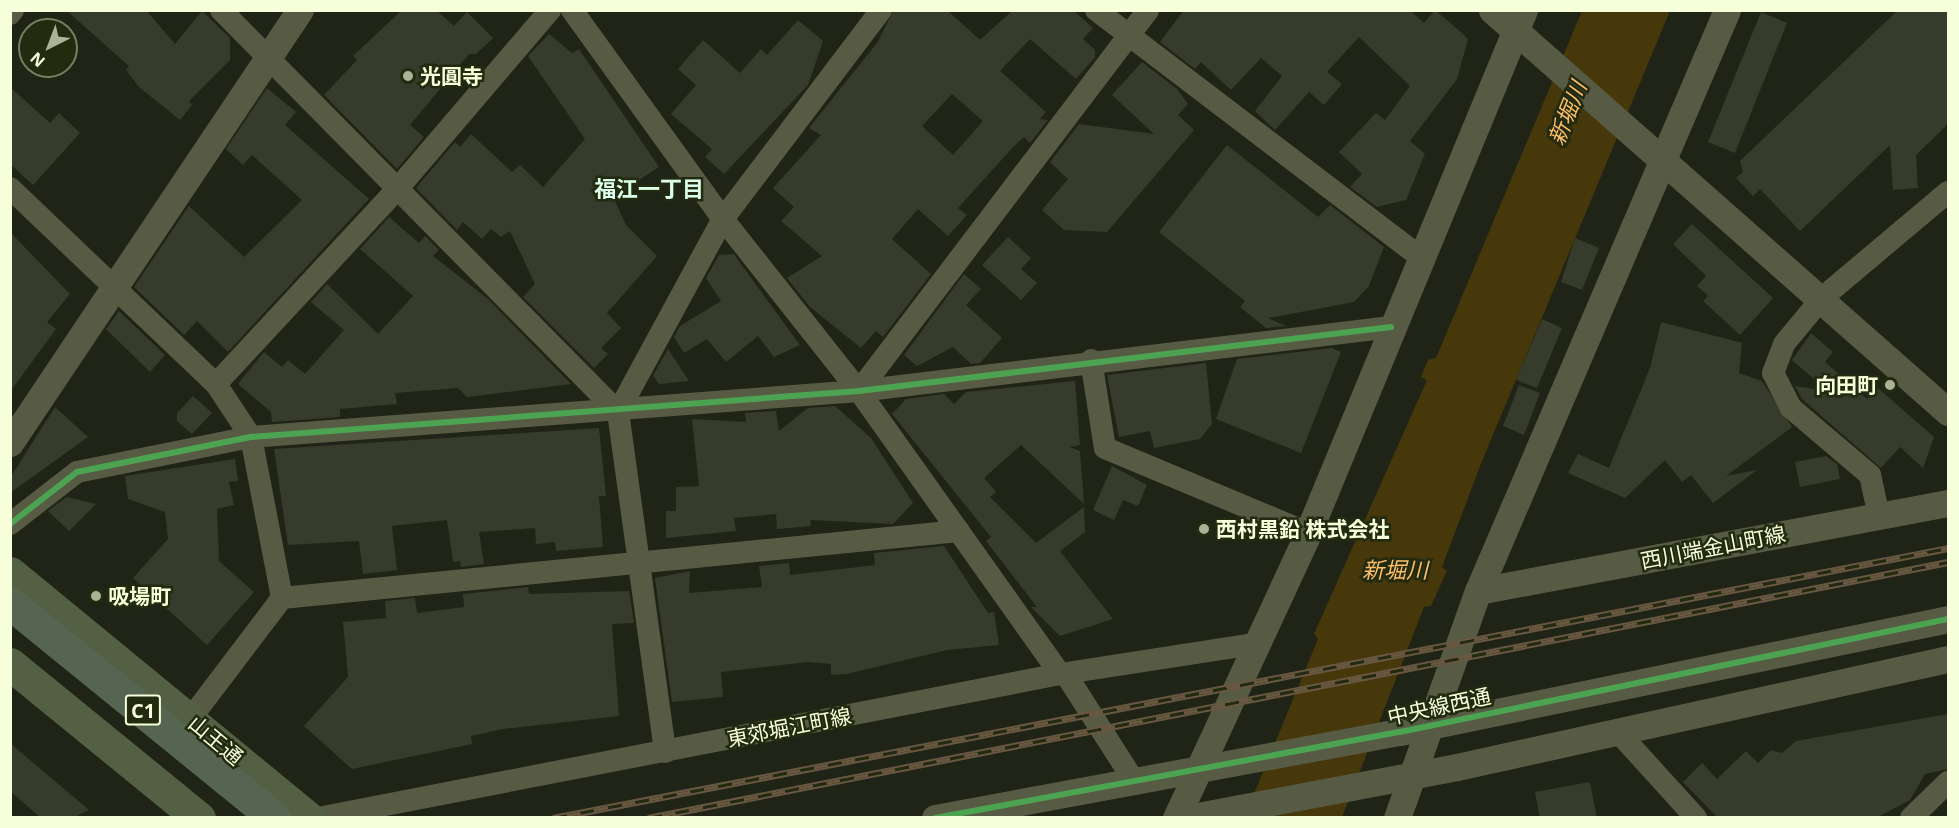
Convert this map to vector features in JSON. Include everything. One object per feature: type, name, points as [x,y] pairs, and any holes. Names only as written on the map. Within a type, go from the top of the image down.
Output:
[{"type":"highway","name":"C1","points":[[10,603],[275,818]]},
{"type":"main road","name":"山王通","points":[[10,573],[308,818]]},
{"type":"main road","points":[[10,664],[199,818]]},
{"type":"street","points":[[221,10],[399,187],[618,412],[665,752]]},
{"type":"street","points":[[10,443],[266,55],[300,10]]},
{"type":"street","points":[[216,384],[399,187],[550,10]]},
{"type":"street","points":[[572,10],[723,219],[859,391],[1062,673],[1134,781]]},
{"type":"street","points":[[618,412],[723,219],[881,10]]},
{"type":"street","points":[[1096,10],[1419,256]]},
{"type":"street","points":[[859,391],[1148,10]]},
{"type":"street","points":[[1492,10],[1520,20],[1554,62],[1630,126],[1948,412]]},
{"type":"street","points":[[1397,818],[1396,779],[1428,726],[1478,591],[1666,160],[1727,10]]},
{"type":"street","points":[[1176,818],[1260,643],[1308,533],[1419,256],[1520,20]]},
{"type":"street","points":[[10,188],[216,384],[251,437],[282,598]]},
{"type":"street","points":[[1879,516],[1870,475],[1791,408],[1773,373],[1784,344],[1822,298],[1948,192]]},
{"type":"street","points":[[10,524],[77,472],[251,437],[618,412],[859,391],[1091,360],[1391,327]]},
{"type":"street","points":[[1091,360],[1106,448],[1308,533]]},
{"type":"street","name":"西川端金山町線","points":[[1478,591],[1948,503]]},
{"type":"street","points":[[190,719],[282,598],[640,566],[959,531]]},
{"type":"street","name":"中央線西通","points":[[935,818],[1400,732],[1948,619]]},
{"type":"street","name":"東郊堀江町線","points":[[318,818],[1062,673],[1260,643]]},
{"type":"street","points":[[1187,818],[1396,779],[1618,733],[1948,659]]},
{"type":"street","points":[[1618,733],[1696,818]]},
{"type":"street","points":[[1911,818],[1948,782]]},
{"type":"water","name":"新堀川","points":[[1582,11],[1670,11],[1482,461],[1442,567],[1447,571],[1431,606],[1424,607],[1342,817],[1244,818],[1318,639],[1314,634],[1427,380],[1421,377],[1428,360],[1436,358]]},
{"type":"building","points":[[66,10],[146,10],[175,44],[202,11],[230,38],[230,60],[189,101],[192,105],[180,120],[139,87],[126,70],[129,66],[78,21],[78,18]]},
{"type":"building","points":[[402,10],[436,10],[454,26],[467,12],[493,38],[476,54],[469,54],[410,125],[424,137],[397,169],[324,95],[357,60],[353,56]]},
{"type":"building","points":[[894,10],[947,10],[980,40],[1013,10],[1073,10],[1093,28],[1083,39],[1095,50],[1095,57],[1076,79],[1030,39],[1000,71],[1046,112],[1040,119],[1048,120],[1030,143],[1024,137],[1014,146],[958,208],[967,215],[948,236],[918,209],[892,239],[931,274],[883,337],[876,331],[861,348],[810,307],[787,278],[822,256],[781,221],[794,207],[773,188],[821,135],[809,128],[877,43]],"holes":[[[952,94],[983,121],[953,155],[922,126]]]},
{"type":"building","points":[[1184,10],[1410,10],[1424,23],[1435,10],[1462,33],[1468,39],[1457,79],[1410,141],[1425,154],[1406,200],[1377,207],[1350,187],[1362,174],[1339,152],[1376,113],[1385,120],[1410,86],[1359,37],[1327,72],[1342,84],[1324,105],[1309,92],[1275,130],[1255,111],[1282,76],[1261,58],[1231,90],[1201,62],[1195,69],[1160,42]]},
{"type":"building","points":[[1898,10],[1948,10],[1948,124],[1916,155],[1918,188],[1893,190],[1890,145],[1800,231],[1760,189],[1753,196],[1736,178],[1743,172],[1740,161]]},
{"type":"building","points":[[1761,12],[1787,23],[1735,153],[1708,142]]},
{"type":"building","points":[[798,20],[823,41],[808,85],[724,174],[705,157],[712,149],[671,114],[696,85],[678,69],[703,40],[740,73],[761,49],[767,55]]},
{"type":"building","points":[[549,34],[572,53],[579,49],[659,167],[613,197],[626,225],[657,256],[607,313],[621,328],[601,348],[608,354],[594,368],[523,297],[535,284],[510,231],[501,237],[491,229],[482,239],[463,222],[457,230],[416,188],[455,142],[460,147],[471,134],[512,172],[520,165],[543,187],[585,139],[528,56]]},
{"type":"building","points":[[1142,62],[1177,89],[1188,104],[1178,115],[1194,130],[1107,232],[1064,230],[1042,210],[1068,179],[1050,162],[1079,124],[1154,134],[1112,95]]},
{"type":"building","points":[[10,87],[50,123],[59,113],[80,133],[33,185],[10,164]]},
{"type":"building","points":[[267,88],[296,112],[285,125],[369,199],[228,352],[197,321],[184,335],[134,287],[189,206],[244,257],[302,200],[252,155],[243,165],[226,149]]},
{"type":"building","points":[[1227,145],[1318,217],[1330,205],[1384,247],[1369,286],[1354,302],[1268,318],[1286,326],[1266,328],[1240,307],[1245,301],[1159,232]]},
{"type":"building","points":[[389,217],[419,243],[425,236],[439,250],[433,256],[488,299],[571,384],[467,397],[458,388],[395,393],[397,404],[340,409],[340,417],[272,422],[271,412],[238,384],[264,352],[282,367],[288,360],[305,374],[344,330],[311,302],[327,284],[378,334],[413,296],[360,249]]},
{"type":"building","points":[[1692,224],[1773,298],[1740,335],[1703,301],[1708,296],[1697,286],[1706,276],[1673,244]]},
{"type":"building","points":[[10,232],[70,294],[47,322],[56,329],[10,392]]},
{"type":"building","points":[[1008,237],[1031,258],[1021,269],[1037,283],[1021,300],[982,265]]},
{"type":"building","points":[[1575,238],[1599,248],[1582,290],[1561,282]]},
{"type":"building","points":[[734,254],[800,345],[774,357],[758,336],[726,362],[707,339],[684,353],[674,337],[680,326],[721,301],[706,278],[719,255]]},
{"type":"building","points":[[964,274],[981,289],[966,305],[1002,338],[980,363],[971,364],[953,347],[917,366],[904,355]]},
{"type":"building","points":[[119,311],[165,355],[150,372],[106,329]]},
{"type":"building","points":[[1542,319],[1562,328],[1537,388],[1516,380]]},
{"type":"building","points":[[1661,322],[1742,343],[1739,373],[1762,381],[1792,427],[1726,476],[1757,470],[1713,503],[1691,475],[1682,482],[1665,460],[1625,498],[1568,473],[1578,454],[1609,468],[1650,368]]},
{"type":"building","points":[[1811,333],[1833,352],[1825,362],[1867,399],[1878,388],[1934,437],[1923,468],[1900,447],[1881,468],[1802,399],[1795,386],[1828,391],[1792,360]]},
{"type":"building","points":[[1332,348],[1341,352],[1301,453],[1216,419],[1237,359]]},
{"type":"building","points":[[668,349],[689,381],[659,384],[653,376]]},
{"type":"building","points":[[1206,363],[1212,424],[1200,439],[1154,448],[1150,431],[1119,437],[1107,375]]},
{"type":"building","points":[[1075,381],[1080,445],[1070,447],[1080,451],[1084,504],[1021,445],[984,478],[996,492],[990,497],[1036,543],[1084,507],[1085,532],[1060,551],[1113,619],[1060,636],[1031,607],[1037,607],[986,541],[991,537],[892,414],[906,399],[944,394],[954,404],[966,392]]},
{"type":"building","points":[[1519,385],[1540,393],[1524,435],[1503,426]]},
{"type":"building","points":[[193,396],[212,413],[192,434],[177,421],[177,413]]},
{"type":"building","points":[[835,406],[871,438],[913,503],[893,524],[810,520],[811,526],[777,529],[776,514],[734,518],[736,531],[666,538],[666,511],[676,511],[676,487],[699,486],[692,419],[746,422],[745,413],[776,411],[779,431],[808,408]]},
{"type":"building","points":[[55,407],[88,437],[10,493],[10,478]]},
{"type":"building","points":[[599,428],[606,496],[599,496],[603,547],[556,551],[555,542],[536,544],[535,528],[479,532],[484,564],[461,567],[460,561],[453,562],[447,520],[392,526],[397,570],[363,574],[359,541],[288,545],[274,449]]},
{"type":"building","points":[[1826,456],[1837,464],[1840,479],[1800,487],[1795,462]]},
{"type":"building","points":[[235,459],[238,481],[229,482],[234,505],[217,509],[219,561],[254,592],[207,645],[133,578],[168,539],[165,512],[128,499],[125,476]]},
{"type":"building","points":[[1112,466],[1147,485],[1138,506],[1123,500],[1114,520],[1093,510]]},
{"type":"building","points":[[67,497],[96,504],[69,531],[48,511]]},
{"type":"building","points":[[944,546],[988,613],[994,612],[999,645],[947,650],[847,674],[831,675],[831,664],[808,662],[721,672],[723,697],[672,702],[655,578],[690,571],[689,593],[762,587],[759,566],[789,563],[790,575],[875,565],[874,553]]},
{"type":"building","points":[[528,587],[529,594],[629,591],[634,623],[612,624],[619,716],[503,729],[471,736],[472,744],[352,769],[304,726],[348,677],[343,622],[386,618],[385,601],[415,598],[417,613],[464,607],[463,594]]},
{"type":"building","points":[[1948,714],[1948,769],[1925,774],[1910,800],[1876,818],[1718,818],[1683,782],[1702,763],[1717,779],[1746,751],[1758,763],[1771,750],[1782,753],[1796,741]]},
{"type":"building","points":[[10,743],[89,810],[73,818],[41,818],[10,791]]},
{"type":"building","points":[[1590,782],[1597,818],[1540,818],[1535,792]]},
{"type":"railway","points":[[553,818],[1948,548]]},
{"type":"railway","points":[[648,818],[1948,562]]},
{"type":"cycle path","points":[[10,524],[77,472],[251,437],[859,391],[1391,327]]},
{"type":"cycle path","points":[[935,818],[1400,732],[1948,619]]},
{"type":"place","name":"光圓寺","points":[[408,76]]},
{"type":"place","name":"向田町","points":[[1890,385]]},
{"type":"place","name":"西村黒鉛 株式会社","points":[[1204,529]]},
{"type":"place","name":"吸場町","points":[[96,596]]},
{"type":"district","name":"福江一丁目","points":[[649,189]]}]
